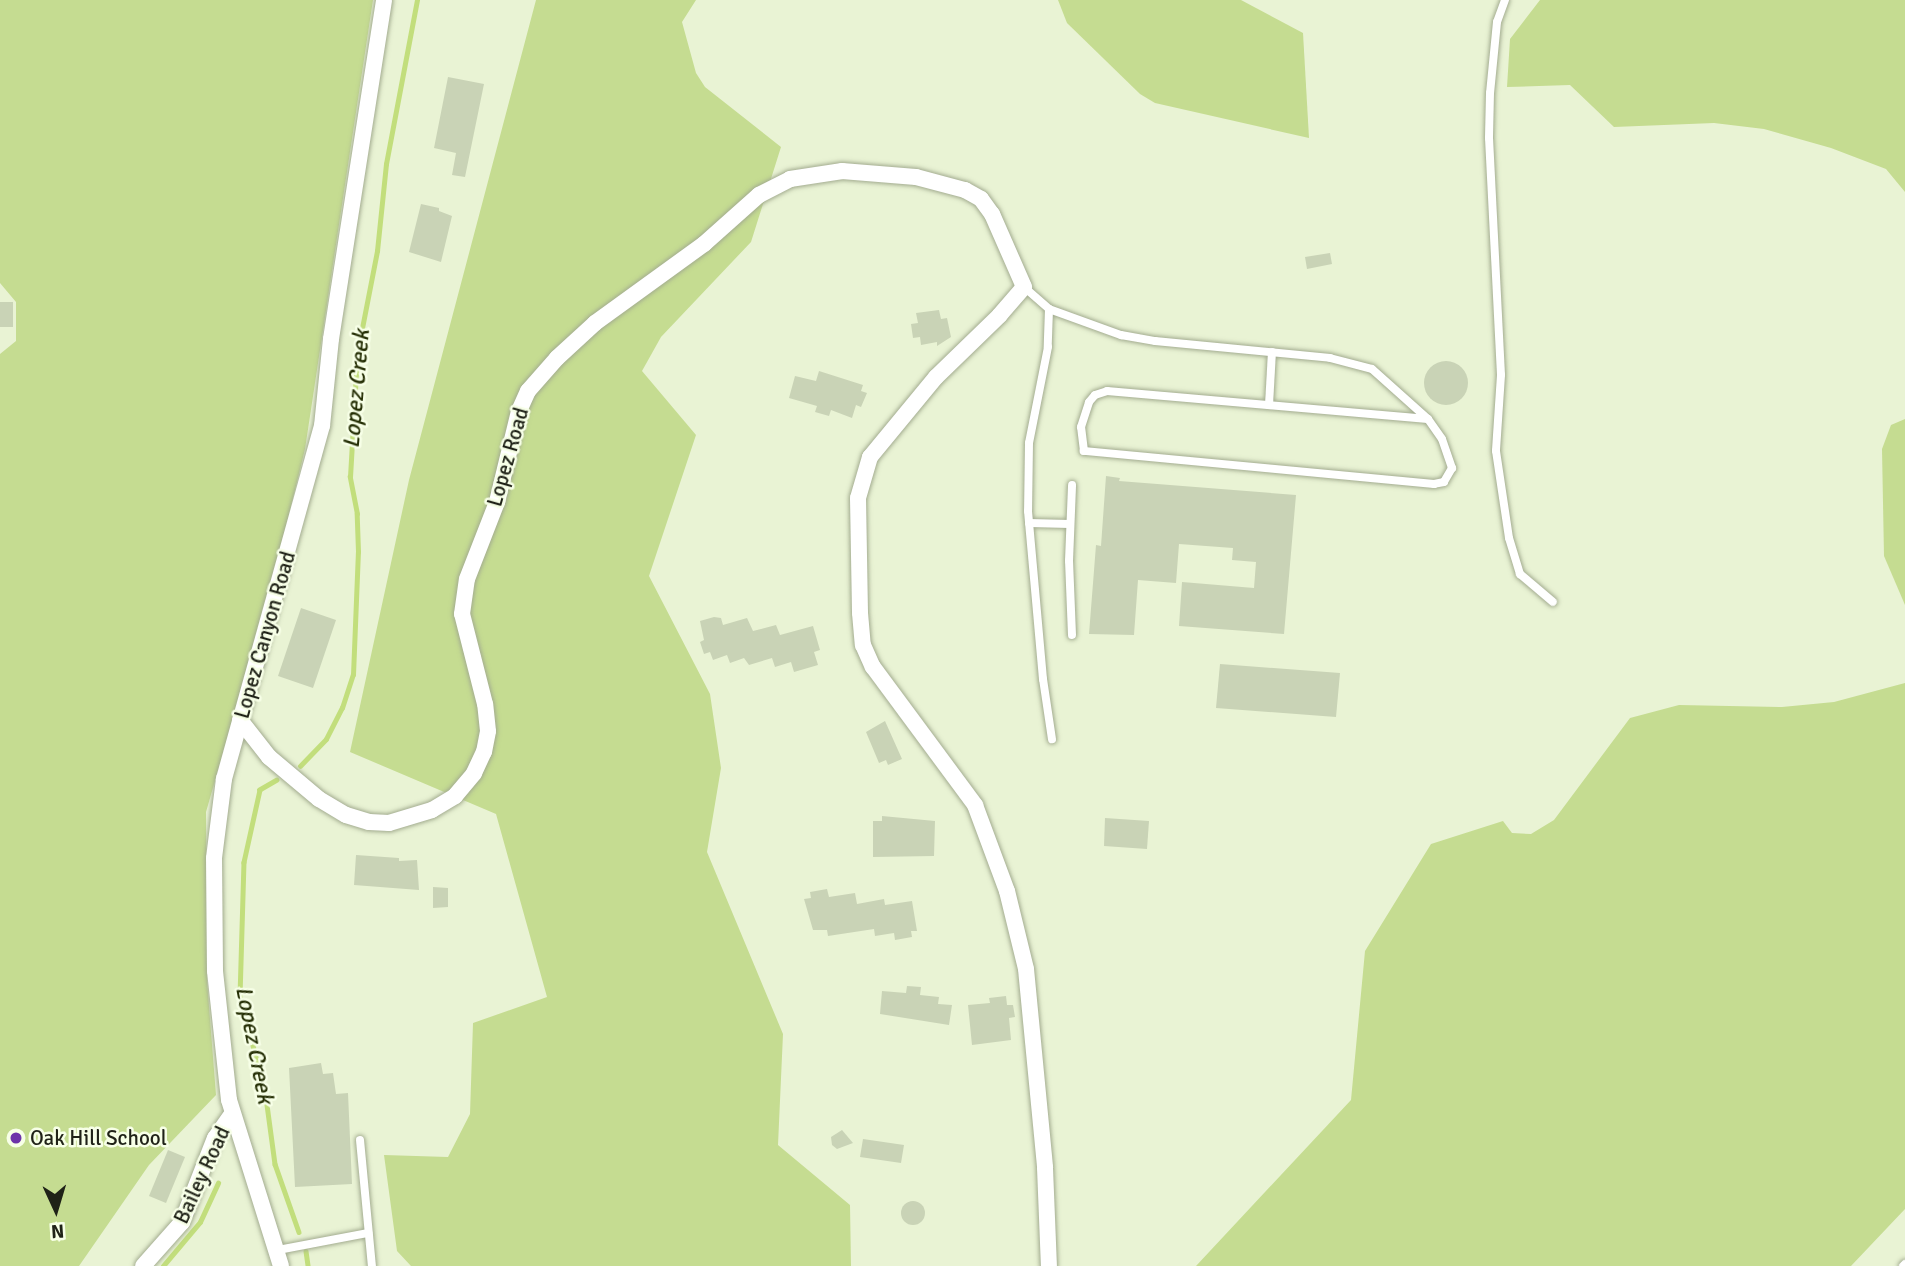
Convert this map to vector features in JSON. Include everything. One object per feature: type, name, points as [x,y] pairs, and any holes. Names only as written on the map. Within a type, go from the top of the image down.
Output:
[{"type":"street","name":"Lopez Canyon Road","points":[[280,1258],[232,1114],[215,971],[214,858],[223,779],[274,608],[322,426],[331,339],[384,0]]},
{"type":"street","name":"Lopez Road","points":[[240,720],[269,757],[319,799],[345,815],[369,822],[388,823],[432,810],[455,796],[479,763],[488,731],[485,704],[462,614],[463,596],[497,502],[514,423],[528,391],[557,358],[595,323],[680,264],[759,195],[790,179],[842,171],[916,177],[965,190],[981,199],[992,214],[1024,287]]},
{"type":"street","points":[[1024,287],[936,377],[870,457],[858,498],[860,613],[863,645],[873,667],[975,805],[1007,891],[1026,969],[1045,1168],[1049,1266]]},
{"type":"street","name":"Bailey Road","points":[[143,1266],[182,1222],[215,1138],[232,1114]]},
{"type":"lane","points":[[1505,0],[1497,22],[1489,138],[1502,375],[1496,451],[1509,538],[1520,574],[1553,602]]},
{"type":"lane","points":[[1024,287],[1049,309],[1121,335],[1155,341],[1330,358],[1372,369],[1428,419],[1442,439],[1452,468],[1444,482],[1434,484],[1084,452],[1080,442],[1089,402],[1095,395],[1107,391],[1428,419]]},
{"type":"lane","points":[[1049,309],[1048,347],[1029,443],[1029,523],[1043,679],[1052,739]]},
{"type":"lane","points":[[1269,405],[1272,352]]},
{"type":"lane","points":[[1072,485],[1072,635]]},
{"type":"lane","points":[[1029,523],[1070,524]]},
{"type":"lane","points":[[360,1140],[372,1266]]},
{"type":"lane","points":[[280,1258],[369,1233]]},
{"type":"green space","points":[[0,0],[373,0],[305,449],[273,579],[206,812],[207,981],[216,1095],[149,1165],[79,1266],[0,1266],[0,354],[16,341],[16,302],[0,283]]},
{"type":"green space","points":[[536,0],[696,0],[682,22],[696,73],[705,87],[781,147],[751,242],[661,337],[642,371],[696,435],[649,576],[710,694],[721,768],[707,852],[783,1034],[778,1145],[850,1205],[851,1266],[411,1266],[397,1251],[384,1155],[448,1157],[470,1114],[473,1023],[547,997],[496,814],[350,752],[409,480]]},
{"type":"green space","points":[[1058,0],[1241,0],[1303,33],[1309,138],[1155,103],[1140,94],[1067,23]]},
{"type":"green space","points":[[1540,0],[1905,0],[1905,192],[1886,169],[1831,148],[1764,129],[1714,123],[1614,127],[1570,85],[1507,87],[1510,39]]},
{"type":"green space","points":[[1905,419],[1905,605],[1884,556],[1882,449],[1891,425]]},
{"type":"green space","points":[[1905,683],[1905,1209],[1851,1266],[1196,1266],[1351,1100],[1365,951],[1431,844],[1503,821],[1512,833],[1531,834],[1554,820],[1630,718],[1679,705],[1782,707],[1834,702]]},
{"type":"building","points":[[448,77],[484,84],[465,177],[452,175],[456,153],[434,148]]},
{"type":"building","points":[[421,204],[439,208],[439,211],[452,216],[441,262],[409,252]]},
{"type":"building","points":[[1330,253],[1332,264],[1307,269],[1305,257]]},
{"type":"building","points":[[0,302],[13,302],[13,327],[0,327]]},
{"type":"building","points":[[939,310],[941,319],[947,318],[951,337],[937,346],[937,342],[921,345],[920,337],[913,338],[911,324],[918,323],[916,313]]},
{"type":"building","points":[[1446,361],[1461,368],[1468,383],[1461,398],[1446,405],[1431,398],[1424,383],[1431,368]]},
{"type":"building","points":[[819,371],[863,385],[861,391],[867,393],[861,407],[856,405],[852,418],[831,410],[829,416],[815,412],[817,406],[789,398],[795,376],[816,381]]},
{"type":"building","points":[[1106,476],[1120,478],[1119,481],[1296,495],[1284,634],[1179,626],[1182,582],[1254,588],[1256,562],[1232,560],[1233,548],[1179,544],[1176,583],[1138,580],[1134,635],[1089,634],[1096,545],[1101,546]]},
{"type":"building","points":[[301,608],[336,620],[313,688],[278,676]]},
{"type":"building","points":[[721,618],[723,625],[747,618],[753,631],[776,625],[780,635],[813,626],[820,650],[814,652],[818,665],[794,672],[791,662],[775,667],[772,658],[749,665],[744,658],[730,663],[727,655],[713,660],[710,652],[704,654],[700,642],[704,640],[700,621]]},
{"type":"building","points":[[1220,664],[1340,673],[1336,717],[1216,708]]},
{"type":"building","points":[[885,721],[902,759],[888,765],[886,760],[879,763],[866,732]]},
{"type":"building","points":[[882,816],[935,821],[934,856],[873,857],[873,821],[882,821]]},
{"type":"building","points":[[1105,818],[1149,821],[1147,849],[1104,846]]},
{"type":"building","points":[[356,855],[399,858],[399,861],[417,860],[419,890],[354,885]]},
{"type":"building","points":[[433,887],[448,888],[448,907],[433,908]]},
{"type":"building","points":[[827,889],[829,897],[855,893],[857,904],[884,899],[885,905],[912,901],[917,931],[911,931],[912,937],[895,940],[894,933],[875,936],[874,929],[828,936],[827,930],[813,930],[804,899],[811,898],[810,892]]},
{"type":"building","points":[[907,986],[921,987],[920,995],[939,997],[938,1004],[952,1005],[949,1025],[880,1014],[882,991],[906,993]]},
{"type":"building","points":[[1006,996],[1007,1005],[1013,1005],[1015,1017],[1009,1018],[1011,1040],[972,1045],[968,1005],[990,1003],[989,998]]},
{"type":"building","points":[[321,1063],[323,1074],[333,1073],[336,1094],[348,1093],[352,1184],[295,1187],[289,1068]]},
{"type":"building","points":[[842,1130],[853,1143],[837,1149],[832,1145],[831,1137]]},
{"type":"building","points":[[863,1139],[904,1145],[901,1163],[860,1157]]},
{"type":"building","points":[[168,1150],[185,1157],[166,1203],[149,1196]]},
{"type":"building","points":[[913,1201],[922,1204],[925,1213],[922,1222],[913,1225],[904,1222],[901,1213],[904,1204]]},
{"type":"waterway","name":"Lopez Creek","points":[[300,766],[326,739],[342,708],[353,675],[358,552],[357,514],[350,477],[357,354],[377,251],[386,164],[417,0]]},
{"type":"waterway","name":"Lopez Creek","points":[[277,780],[260,790],[244,862],[240,997],[265,1090],[275,1164],[299,1232]]},
{"type":"waterway","points":[[163,1266],[200,1222],[218,1183]]},
{"type":"waterway","name":"Lopez Creek","points":[[306,1251],[308,1266]]},
{"type":"place","name":"Oak Hill School","points":[[16,1138]]}]
